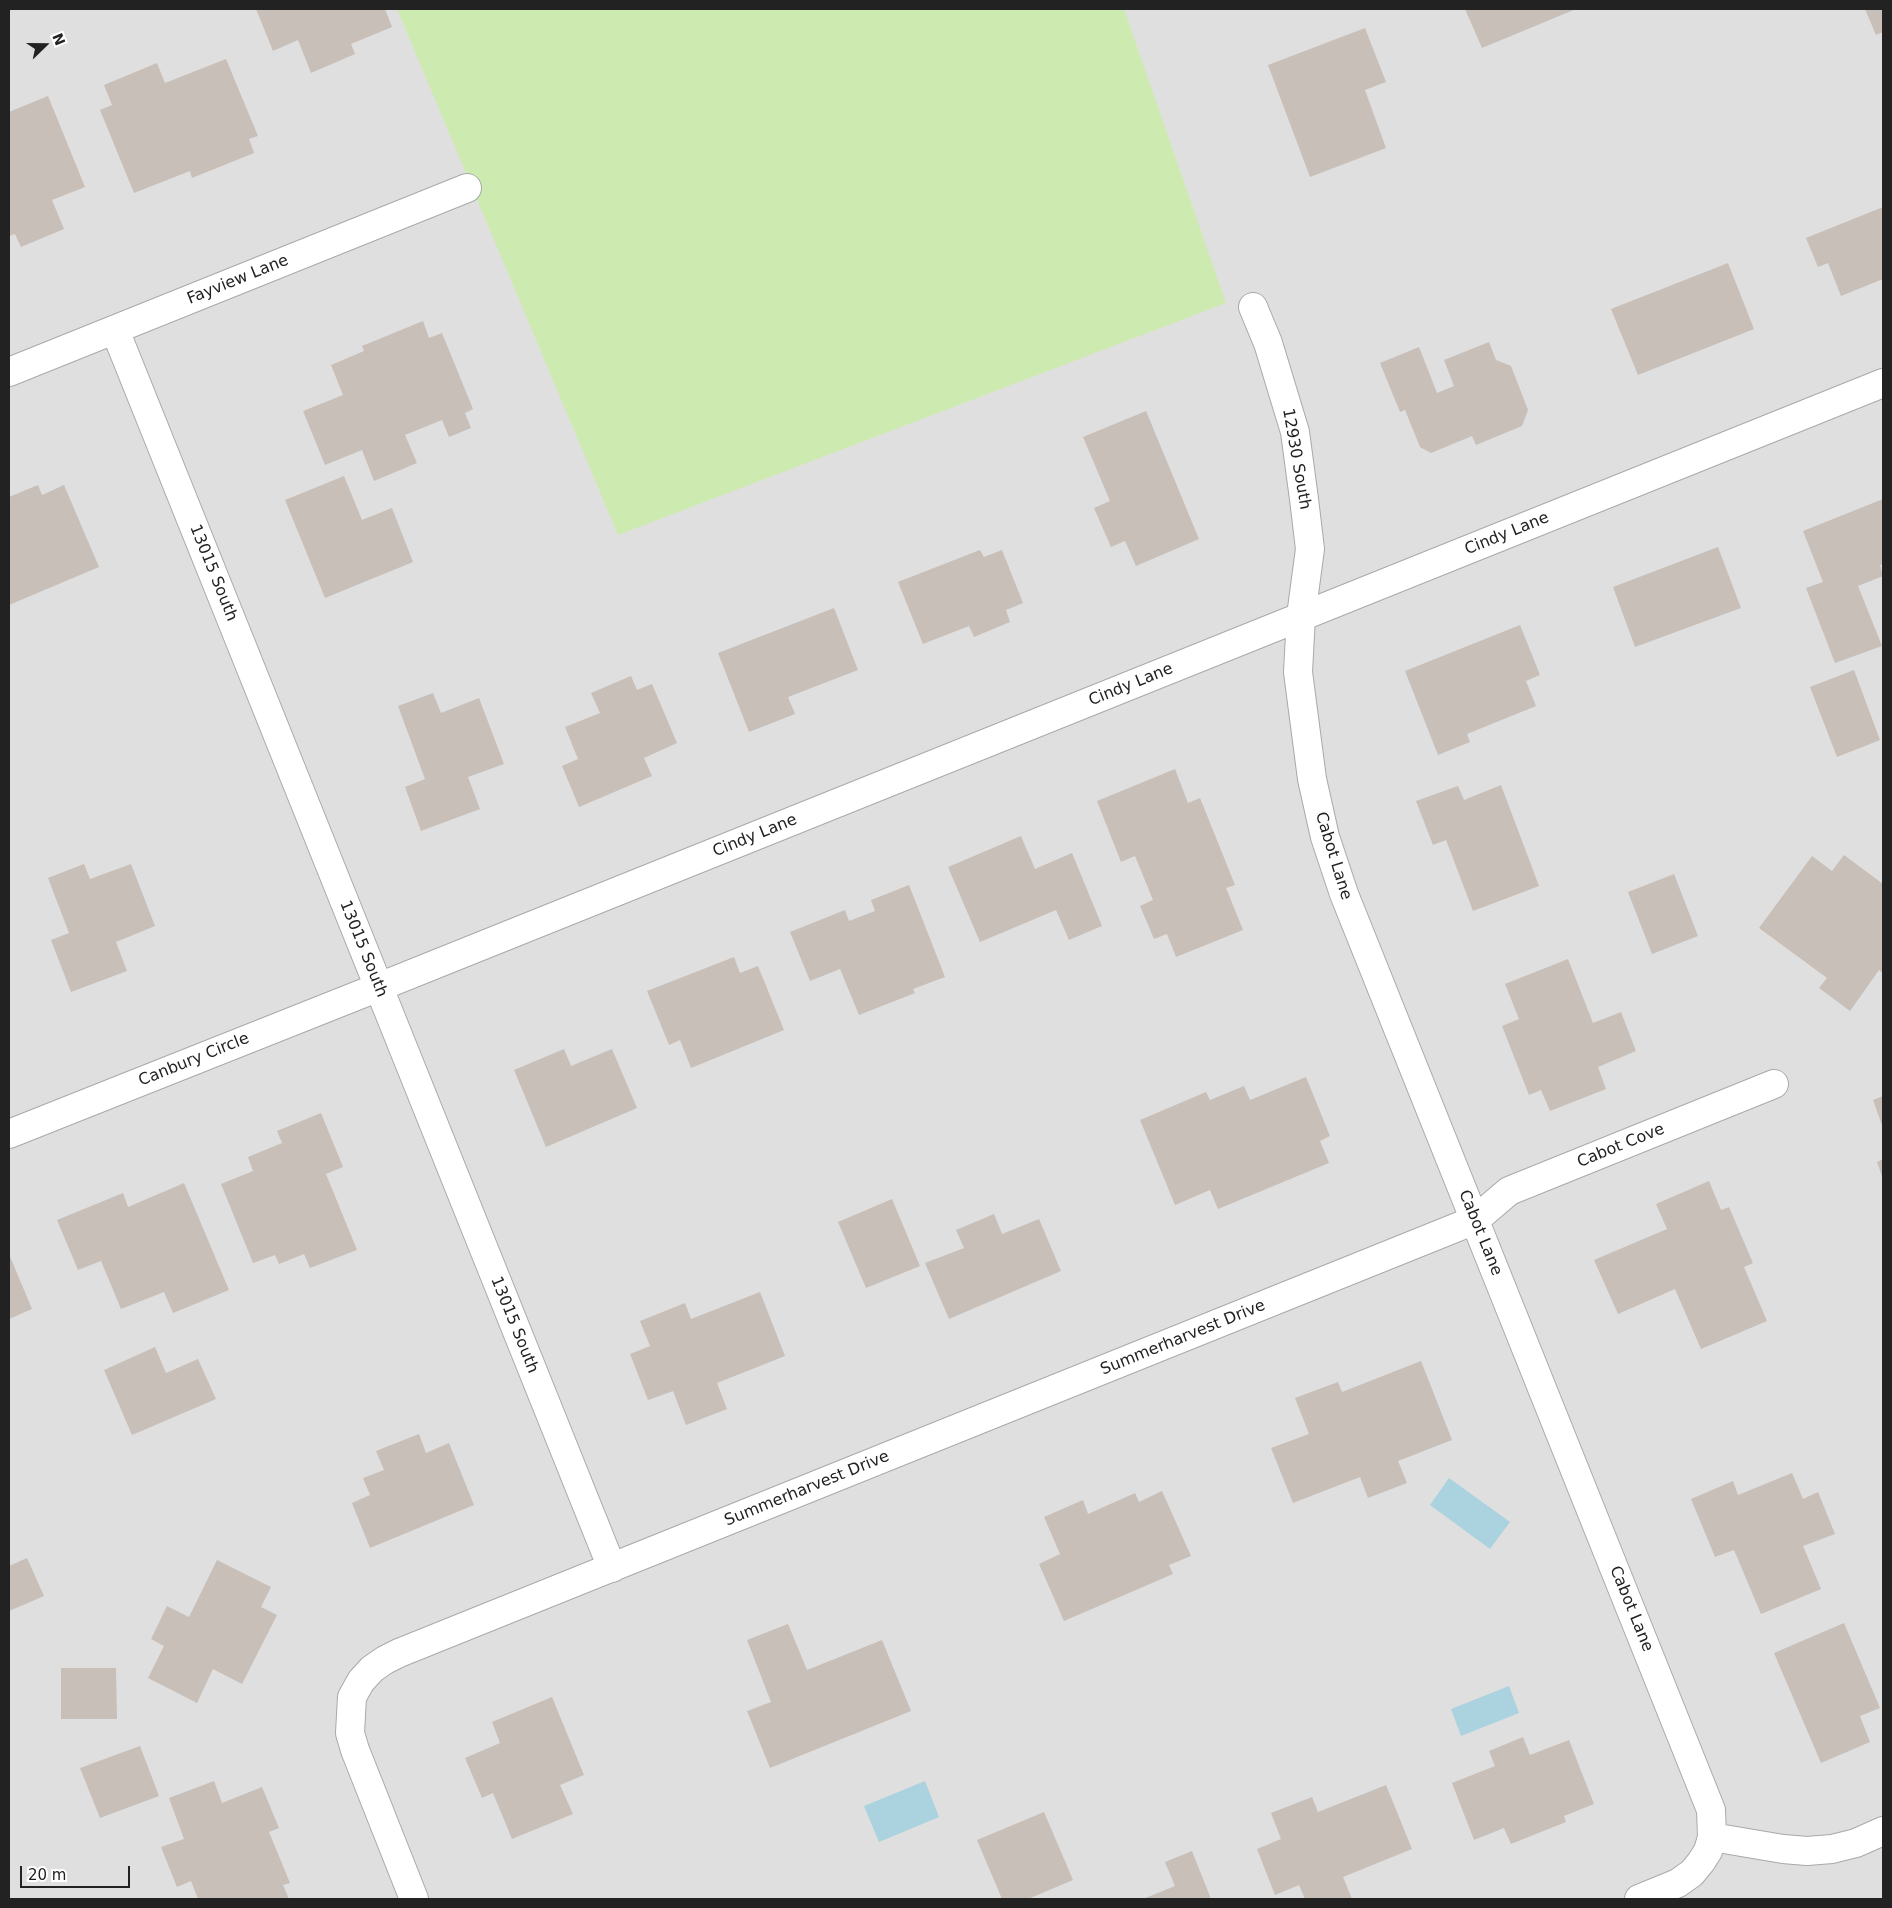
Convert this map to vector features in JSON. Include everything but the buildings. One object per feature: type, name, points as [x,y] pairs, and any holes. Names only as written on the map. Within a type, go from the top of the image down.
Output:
[{"type":"street","name":"Fayview Lane","points":[[9,372],[467,188]]},
{"type":"street","name":"12930 South","points":[[1254,307],[1276,369],[1295,432],[1310,549],[1301,616]]},
{"type":"street","name":"13015 South","points":[[115,330],[612,1568]]},
{"type":"street","name":"Cindy Lane","points":[[379,987],[1883,382]]},
{"type":"street","name":"Cabot Lane","points":[[1301,616],[1299,681],[1312,779],[1325,838],[1344,894],[1707,1797],[1711,1810],[1712,1837]]},
{"type":"street","name":"Canbury Circle","points":[[9,1134],[379,987]]},
{"type":"street","name":"Cabot Cove","points":[[1475,1220],[1510,1191],[1774,1084]]},
{"type":"street","name":"Summerharvest Drive","points":[[414,1899],[350,1733],[352,1696],[361,1681],[372,1669],[399,1653],[1475,1220]]},
{"type":"street","points":[[1640,1899],[1678,1883],[1692,1873],[1708,1851],[1712,1837],[1783,1849],[1807,1851],[1856,1843],[1883,1831]]},
{"type":"shaded area","points":[[9,9],[1883,9],[1883,1899],[9,1899]]},
{"type":"green space","points":[[397,9],[1124,9],[1226,303],[618,535]]},
{"type":"water","points":[[1449,1478],[1510,1522],[1490,1549],[1430,1505]]},
{"type":"water","points":[[1509,1686],[1519,1713],[1461,1736],[1451,1709]]},
{"type":"water","points":[[925,1781],[939,1817],[879,1842],[864,1806]]}]
